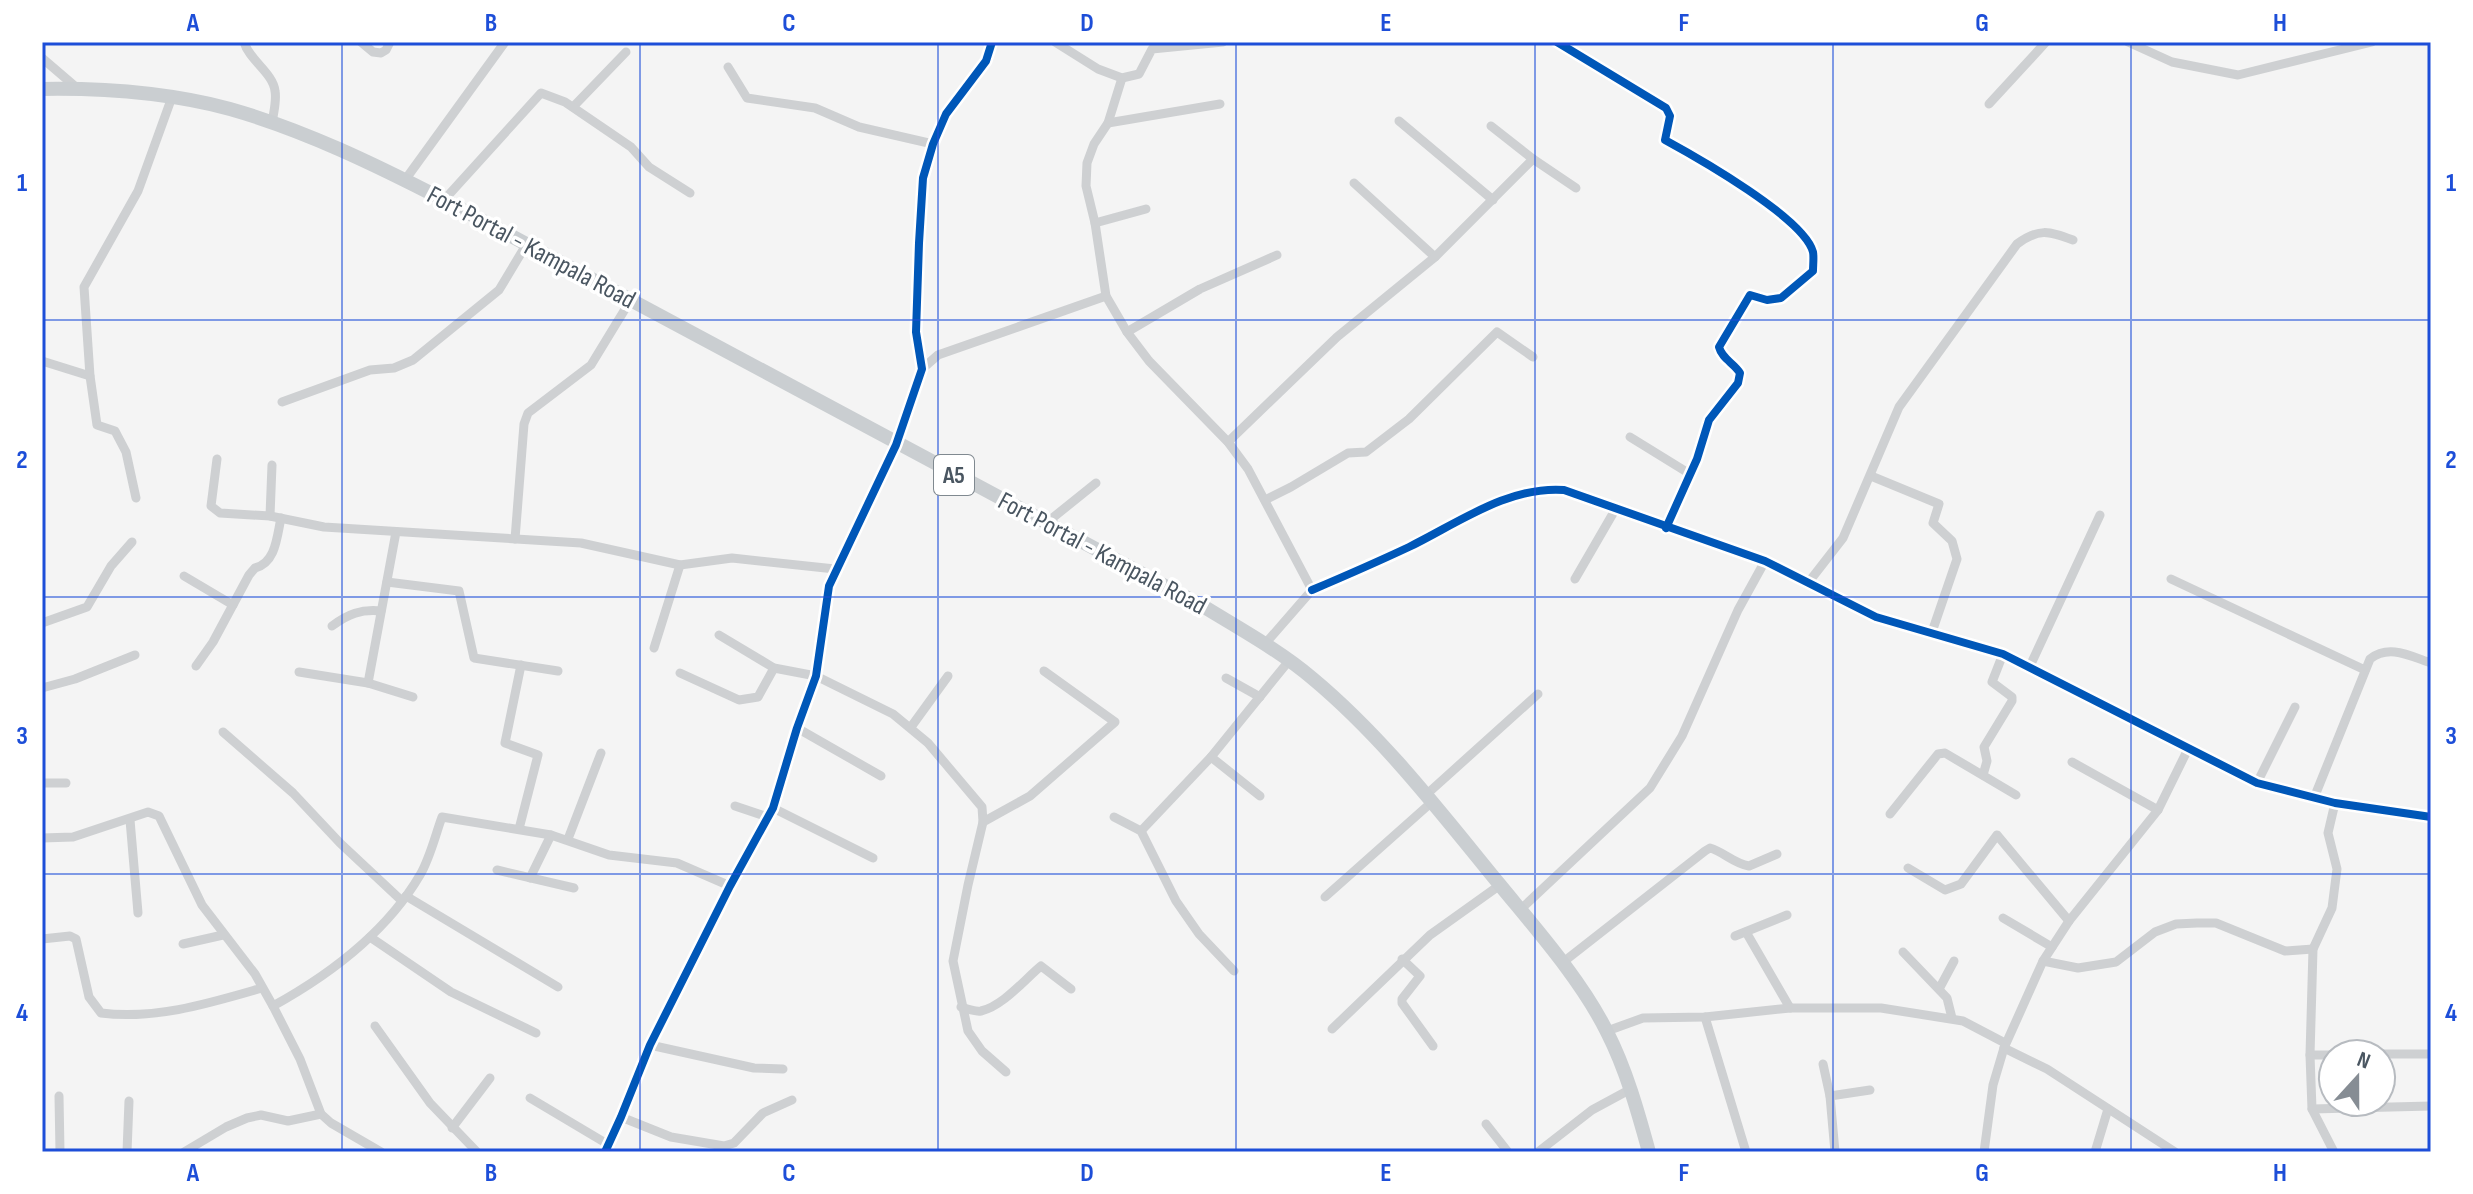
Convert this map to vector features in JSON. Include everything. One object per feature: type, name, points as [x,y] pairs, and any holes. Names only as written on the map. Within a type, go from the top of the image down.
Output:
[{"type":"main road","name":"Fort Portal - Kampala Road","points":[[42,89],[77,88],[172,97],[229,109],[343,151],[444,200],[896,445],[1206,608],[1265,644],[1310,676],[1355,717],[1430,798],[1562,963],[1607,1031],[1636,1101],[1649,1152]]},
{"type":"street","points":[[244,42],[247,52],[275,91],[272,124]]},
{"type":"street","points":[[361,42],[373,52],[381,53],[390,42]]},
{"type":"street","points":[[405,180],[505,42]]},
{"type":"street","points":[[530,1098],[607,1148],[650,1045],[771,812],[816,676],[829,586],[896,445],[922,369],[916,332],[923,178],[946,114],[986,61],[992,42]]},
{"type":"street","points":[[1055,42],[1098,69],[1122,78],[1139,74],[1152,49],[1223,42]]},
{"type":"street","points":[[1557,42],[1666,108],[1670,116],[1665,140],[1785,216],[1804,236],[1813,252],[1813,271],[1781,298],[1767,300],[1750,295],[1723,338],[1720,352],[1740,373],[1738,383],[1709,420],[1666,528]]},
{"type":"street","points":[[1989,104],[2046,42]]},
{"type":"street","points":[[2128,42],[2172,62],[2238,75],[2372,42]]},
{"type":"street","points":[[573,107],[626,52]]},
{"type":"street","points":[[42,58],[77,88]]},
{"type":"street","points":[[728,67],[747,98],[815,108],[859,127],[933,144]]},
{"type":"street","points":[[1122,78],[1108,123],[1094,144],[1087,163],[1086,186],[1106,296],[1127,332],[1176,391],[1228,442],[1248,469],[1312,590]]},
{"type":"street","points":[[444,200],[541,93],[573,107],[631,147],[649,167],[690,193]]},
{"type":"street","points":[[136,498],[126,452],[115,431],[97,425],[84,287],[138,191],[172,97]]},
{"type":"street","points":[[1108,123],[1220,104]]},
{"type":"street","points":[[1399,121],[1493,200]]},
{"type":"street","points":[[1491,126],[1576,188]]},
{"type":"street","points":[[1228,442],[1337,337],[1435,257],[1533,159]]},
{"type":"street","points":[[1354,183],[1435,257]]},
{"type":"street","points":[[1095,223],[1146,209]]},
{"type":"street","points":[[1808,583],[1843,538],[1899,407],[2017,244],[2032,233],[2051,232],[2073,240]]},
{"type":"street","points":[[282,402],[370,370],[394,368],[413,360],[499,290],[526,245]]},
{"type":"street","points":[[1127,332],[1200,289],[1277,255]]},
{"type":"street","points":[[922,369],[938,355],[1106,296]]},
{"type":"street","points":[[515,539],[524,424],[528,413],[591,365],[630,301]]},
{"type":"street","points":[[1265,500],[1348,453],[1366,452],[1409,419],[1497,332],[1533,357]]},
{"type":"street","points":[[42,361],[90,376]]},
{"type":"street","points":[[1630,437],[1690,474]]},
{"type":"street","points":[[217,459],[211,506],[220,513],[270,516],[324,527],[581,543],[680,565],[732,558],[835,569]]},
{"type":"street","points":[[270,516],[272,465]]},
{"type":"street","points":[[1871,476],[1939,504],[1933,523],[1952,541],[1957,559],[1932,632]]},
{"type":"street","points":[[1045,524],[1096,483]]},
{"type":"street","points":[[1265,644],[1312,590],[1411,546],[1478,510],[1536,490],[1564,490],[1765,561],[1876,617],[2003,654],[2257,783],[2335,803],[2431,817]]},
{"type":"street","points":[[1575,579],[1615,510]]},
{"type":"street","points":[[2030,666],[2100,515]]},
{"type":"street","points":[[196,666],[255,568],[265,566],[271,559],[281,518]]},
{"type":"street","points":[[368,683],[396,532]]},
{"type":"street","points":[[42,623],[87,607],[111,566],[132,542]]},
{"type":"street","points":[[1521,909],[1650,788],[1682,736],[1738,610],[1765,561]]},
{"type":"street","points":[[654,648],[680,565]]},
{"type":"street","points":[[184,576],[233,605]]},
{"type":"street","points":[[2171,579],[2365,670]]},
{"type":"street","points":[[387,582],[459,591],[474,658],[558,671]]},
{"type":"street","points":[[332,626],[345,616],[359,611],[381,611]]},
{"type":"street","points":[[719,635],[774,668],[816,676],[868,700],[911,727],[982,807],[983,822],[953,961],[968,1031],[982,1051],[1006,1072]]},
{"type":"street","points":[[2314,798],[2370,659],[2379,652],[2391,650],[2431,663]]},
{"type":"street","points":[[1983,775],[1987,761],[1984,747],[2012,701],[2012,697],[1992,682],[2003,654]]},
{"type":"street","points":[[42,688],[75,679],[135,655]]},
{"type":"street","points":[[1141,831],[1211,757],[1288,662]]},
{"type":"street","points":[[519,829],[538,755],[505,743],[521,665]]},
{"type":"street","points":[[680,673],[739,700],[758,697],[774,668]]},
{"type":"street","points":[[983,822],[1030,796],[1115,722],[1044,671]]},
{"type":"street","points":[[299,672],[368,683],[413,697]]},
{"type":"street","points":[[911,727],[948,676]]},
{"type":"street","points":[[1226,678],[1260,697]]},
{"type":"street","points":[[1325,897],[1538,694]]},
{"type":"street","points":[[2257,783],[2295,707]]},
{"type":"street","points":[[797,728],[881,776]]},
{"type":"street","points":[[223,732],[293,793],[340,843],[404,898],[558,987]]},
{"type":"street","points":[[1984,1152],[1993,1085],[2005,1045],[2043,961],[2069,921],[2158,810],[2188,749]]},
{"type":"street","points":[[568,839],[601,753]]},
{"type":"street","points":[[1890,814],[1938,754],[1945,753],[2016,795]]},
{"type":"street","points":[[1211,757],[1260,796]]},
{"type":"street","points":[[2072,762],[2158,810]]},
{"type":"street","points":[[42,783],[66,783]]},
{"type":"street","points":[[2334,1152],[2312,1109],[2310,1055],[2313,949],[2332,908],[2337,869],[2328,833],[2335,803]]},
{"type":"street","points":[[735,806],[771,812],[873,858]]},
{"type":"street","points":[[42,838],[73,837],[148,812],[159,816],[195,891],[223,935],[255,974],[273,1006],[300,1059],[321,1114],[381,1152]]},
{"type":"street","points":[[273,1006],[324,976],[370,937],[421,873],[442,817],[551,835],[609,855],[677,863],[730,886]]},
{"type":"street","points":[[1114,817],[1141,831],[1176,901],[1191,923],[1234,971]]},
{"type":"street","points":[[130,820],[138,913]]},
{"type":"street","points":[[530,878],[551,835]]},
{"type":"street","points":[[1908,868],[1945,890],[1961,884],[1997,835],[2069,921]]},
{"type":"street","points":[[1562,963],[1710,848],[1728,860],[1749,866],[1777,854]]},
{"type":"street","points":[[497,870],[574,888]]},
{"type":"street","points":[[1332,1029],[1430,935],[1500,885]]},
{"type":"street","points":[[1735,936],[1787,915]]},
{"type":"street","points":[[2003,918],[2052,947]]},
{"type":"street","points":[[2043,961],[2078,968],[2116,962],[2155,932],[2176,924],[2197,923],[2216,923],[2285,951],[2313,949]]},
{"type":"street","points":[[1746,932],[1790,1008]]},
{"type":"street","points":[[183,944],[223,935]]},
{"type":"street","points":[[42,939],[70,936],[76,939],[89,997],[101,1013],[160,1013],[211,1003],[262,988]]},
{"type":"street","points":[[370,937],[451,992],[536,1033]]},
{"type":"street","points":[[1903,952],[1947,998],[1952,1018]]},
{"type":"street","points":[[1402,959],[1420,976],[1402,1003],[1433,1046]]},
{"type":"street","points":[[1939,989],[1954,961]]},
{"type":"street","points":[[961,1007],[979,1012],[999,1002],[1041,966],[1071,989]]},
{"type":"street","points":[[1607,1031],[1643,1018],[1705,1017],[1790,1008],[1881,1008],[1952,1018],[1963,1021],[2047,1069],[2175,1152]]},
{"type":"street","points":[[1705,1017],[1746,1152]]},
{"type":"street","points":[[375,1026],[430,1103],[477,1152]]},
{"type":"street","points":[[650,1045],[754,1068],[783,1069]]},
{"type":"street","points":[[2397,1054],[2431,1054]]},
{"type":"street","points":[[2310,1055],[2317,1055]]},
{"type":"street","points":[[1823,1064],[1830,1096],[1835,1152]]},
{"type":"street","points":[[452,1128],[490,1078]]},
{"type":"street","points":[[1538,1152],[1592,1110],[1629,1090]]},
{"type":"street","points":[[1830,1096],[1870,1090]]},
{"type":"street","points":[[59,1096],[60,1152]]},
{"type":"street","points":[[621,1117],[671,1137],[724,1146],[734,1143],[763,1113],[792,1100]]},
{"type":"street","points":[[127,1152],[129,1101]]},
{"type":"street","points":[[2312,1109],[2431,1106]]},
{"type":"street","points":[[2095,1152],[2108,1109]]},
{"type":"street","points":[[184,1152],[247,1118],[261,1115],[288,1121],[321,1114]]},
{"type":"street","points":[[1486,1124],[1508,1152]]},
{"type":"cycle path","points":[[605,1152],[650,1045],[773,808],[816,676],[829,586],[896,445],[922,369],[916,332],[923,178],[946,114],[986,61],[992,42]]},
{"type":"cycle path","points":[[1557,42],[1666,108],[1670,116],[1665,140],[1771,206],[1805,238],[1813,252],[1813,271],[1781,298],[1767,300],[1750,295],[1719,347],[1740,373],[1738,383],[1709,420],[1697,459],[1666,528]]},
{"type":"cycle path","points":[[1312,590],[1409,547],[1503,500],[1543,490],[1564,490],[1765,561],[1876,617],[2003,654],[2257,783],[2335,803],[2431,817]]}]
